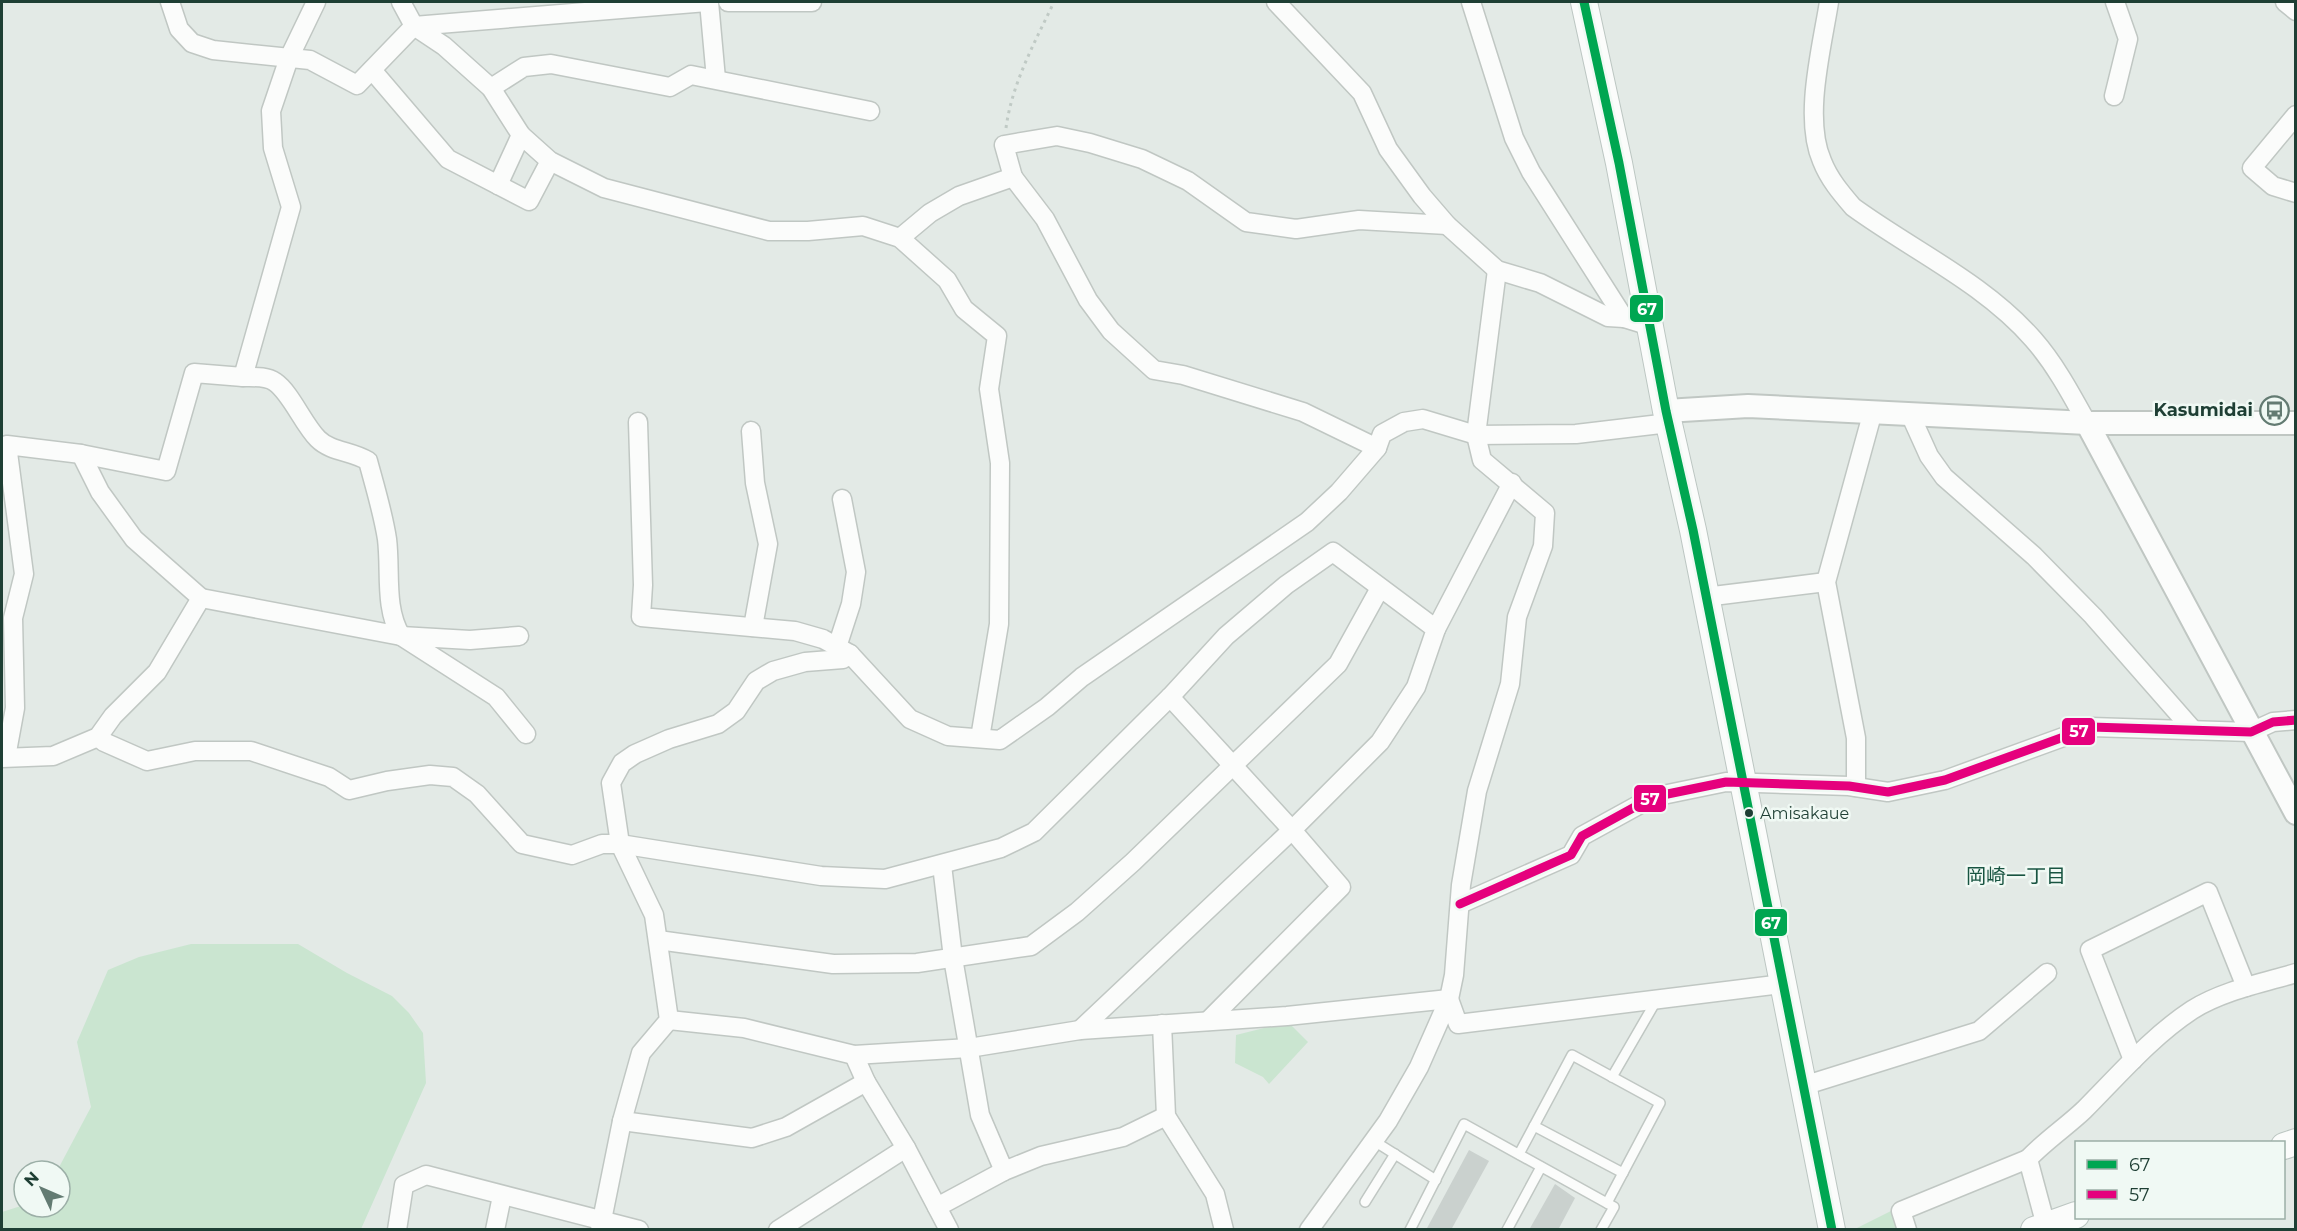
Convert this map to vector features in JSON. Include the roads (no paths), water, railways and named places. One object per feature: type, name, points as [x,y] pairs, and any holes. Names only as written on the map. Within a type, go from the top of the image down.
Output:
[{"type":"main road","points":[[1584,2],[1619,163],[1667,417],[1832,1230]]},
{"type":"main road","points":[[2040,1228],[2075,1215]]},
{"type":"street","points":[[170,2],[179,29],[192,43],[213,50],[310,60],[357,85],[414,26],[708,2],[716,79]]},
{"type":"street","points":[[243,377],[291,207],[273,148],[271,111],[289,58],[316,2]]},
{"type":"street","points":[[401,2],[414,26],[444,46],[491,88],[521,135],[550,161],[604,188],[769,231],[808,231],[863,226],[900,238],[947,280],[964,309],[997,336],[989,389],[1000,463],[999,624],[980,738]]},
{"type":"street","points":[[728,2],[812,2]]},
{"type":"street","points":[[1276,2],[1362,93],[1388,149],[1422,196],[1447,225],[1497,270],[1540,284],[1608,317],[1624,318],[1650,326]]},
{"type":"street","points":[[1471,2],[1514,138],[1531,172],[1624,318]]},
{"type":"street","points":[[1829,2],[1816,91],[1815,128],[1821,159],[1835,186],[1853,207],[1969,284],[2009,314],[2034,340],[2056,370],[2087,423],[2295,813]]},
{"type":"street","points":[[2114,96],[2128,39],[2115,2]]},
{"type":"street","points":[[2285,2],[2295,11]]},
{"type":"street","points":[[491,88],[524,67],[551,64],[600,76],[670,87],[691,75],[870,111]]},
{"type":"street","points":[[372,70],[448,159],[529,201],[550,161]]},
{"type":"street","points":[[2295,115],[2252,168],[2273,186],[2295,194]]},
{"type":"street","points":[[498,185],[521,135]]},
{"type":"street","points":[[1377,448],[1303,412],[1183,375],[1154,370],[1111,331],[1099,315],[1073,273],[1045,219],[1013,177],[1004,145],[1056,136],[1090,143],[1142,159],[1188,180],[1246,222],[1296,229],[1359,220],[1447,225]]},
{"type":"street","points":[[900,238],[930,213],[959,196],[1013,177]]},
{"type":"street","points":[[1309,1230],[1374,1141],[1419,1066],[1449,999],[1477,791],[1510,684],[1517,617],[1543,546],[1545,513],[1482,460],[1476,435],[1497,270]]},
{"type":"street","points":[[201,598],[157,672],[113,716],[98,737],[52,756],[4,758],[15,708],[7,615],[24,574],[4,446],[81,454],[166,471],[194,373],[263,378],[276,383],[318,439],[333,449],[358,455],[368,461],[387,540],[389,591],[395,626],[401,636],[496,697],[526,734]]},
{"type":"street","points":[[638,422],[643,585],[641,617],[795,631],[823,639],[844,650],[910,719],[948,736],[1000,740],[1047,707],[1082,677],[1307,522],[1339,492],[1377,448],[1382,434],[1404,422],[1423,419],[1476,435],[1576,434],[1667,417],[1748,406],[2087,423],[2295,423]]},
{"type":"street","points":[[1856,787],[1856,738],[1826,582],[1873,411]]},
{"type":"street","points":[[1910,414],[1929,456],[1944,477],[2034,556],[2094,616],[2193,730]]},
{"type":"street","points":[[751,431],[755,483],[768,544],[753,627]]},
{"type":"street","points":[[81,454],[100,492],[134,538],[201,598],[401,636],[470,640],[519,636]]},
{"type":"street","points":[[1080,1030],[1292,830],[1380,741],[1416,687],[1436,629],[1512,483]]},
{"type":"street","points":[[601,1224],[622,1121],[641,1053],[669,1020],[654,915],[620,844],[611,783],[622,763],[669,739],[718,724],[736,711],[756,681],[773,671],[805,662],[843,658],[856,572],[842,499]]},
{"type":"street","points":[[98,737],[104,742],[147,760],[195,751],[251,751],[329,777],[350,790],[387,781],[430,775],[453,777],[477,794],[522,844],[572,855],[602,844],[620,844],[821,876],[885,879],[1001,848],[1034,832],[1170,697],[1226,636],[1286,585],[1333,552],[1436,629]]},
{"type":"street","points":[[1705,597],[1826,582]]},
{"type":"street","points":[[657,940],[832,964],[917,963],[1031,946],[1077,912],[1234,765],[1338,663],[1380,588]]},
{"type":"street","points":[[1170,697],[1234,765],[1341,888],[1208,1021]]},
{"type":"street","points":[[1460,904],[1571,855],[1582,836],[1653,797],[1726,782],[1856,787],[1888,792],[1945,780],[2091,727],[2251,732],[2273,722],[2295,720]]},
{"type":"street","points":[[942,865],[953,958],[980,1116],[1004,1171]]},
{"type":"street","points":[[2133,1060],[2090,950],[2208,892],[2246,987]]},
{"type":"street","points":[[1803,1086],[1979,1031],[2047,973]]},
{"type":"street","points":[[1907,1230],[1901,1211],[2028,1159],[2081,1112],[2133,1060],[2193,1010],[2246,987],[2295,973]]},
{"type":"street","points":[[1449,999],[1458,1024],[1782,984]]},
{"type":"street","points":[[669,1020],[744,1028],[854,1055],[969,1048],[1080,1030],[1384,1007],[1449,999]]},
{"type":"street","points":[[1162,1024],[1166,1116],[1215,1194],[1224,1230]]},
{"type":"street","points":[[854,1055],[866,1082],[906,1148],[950,1230]]},
{"type":"street","points":[[622,1121],[752,1138],[786,1127],[866,1082]]},
{"type":"street","points":[[937,1207],[1004,1171],[1041,1156],[1123,1137],[1166,1116]]},
{"type":"street","points":[[778,1230],[906,1148]]},
{"type":"street","points":[[2028,1159],[2040,1228]]},
{"type":"street","points":[[397,1230],[404,1185],[426,1175],[601,1224],[639,1230]]},
{"type":"street","points":[[495,1230],[502,1196]]},
{"type":"lane","points":[[1612,1077],[1657,1000]]},
{"type":"lane","points":[[1519,1154],[1572,1055],[1660,1103],[1607,1203]]},
{"type":"lane","points":[[1410,1230],[1464,1125],[1614,1207],[1601,1230]]},
{"type":"lane","points":[[1534,1126],[1623,1173]]},
{"type":"lane","points":[[1374,1141],[1436,1180]]},
{"type":"lane","points":[[1365,1202],[1395,1154]]},
{"type":"lane","points":[[1507,1230],[1541,1167]]},
{"type":"place","name":"Kasumidai","points":[[2274,410]]},
{"type":"place","name":"Amisakaue","points":[[1749,813]]},
{"type":"district","name":"岡崎一丁目","points":[[2016,876]]}]
